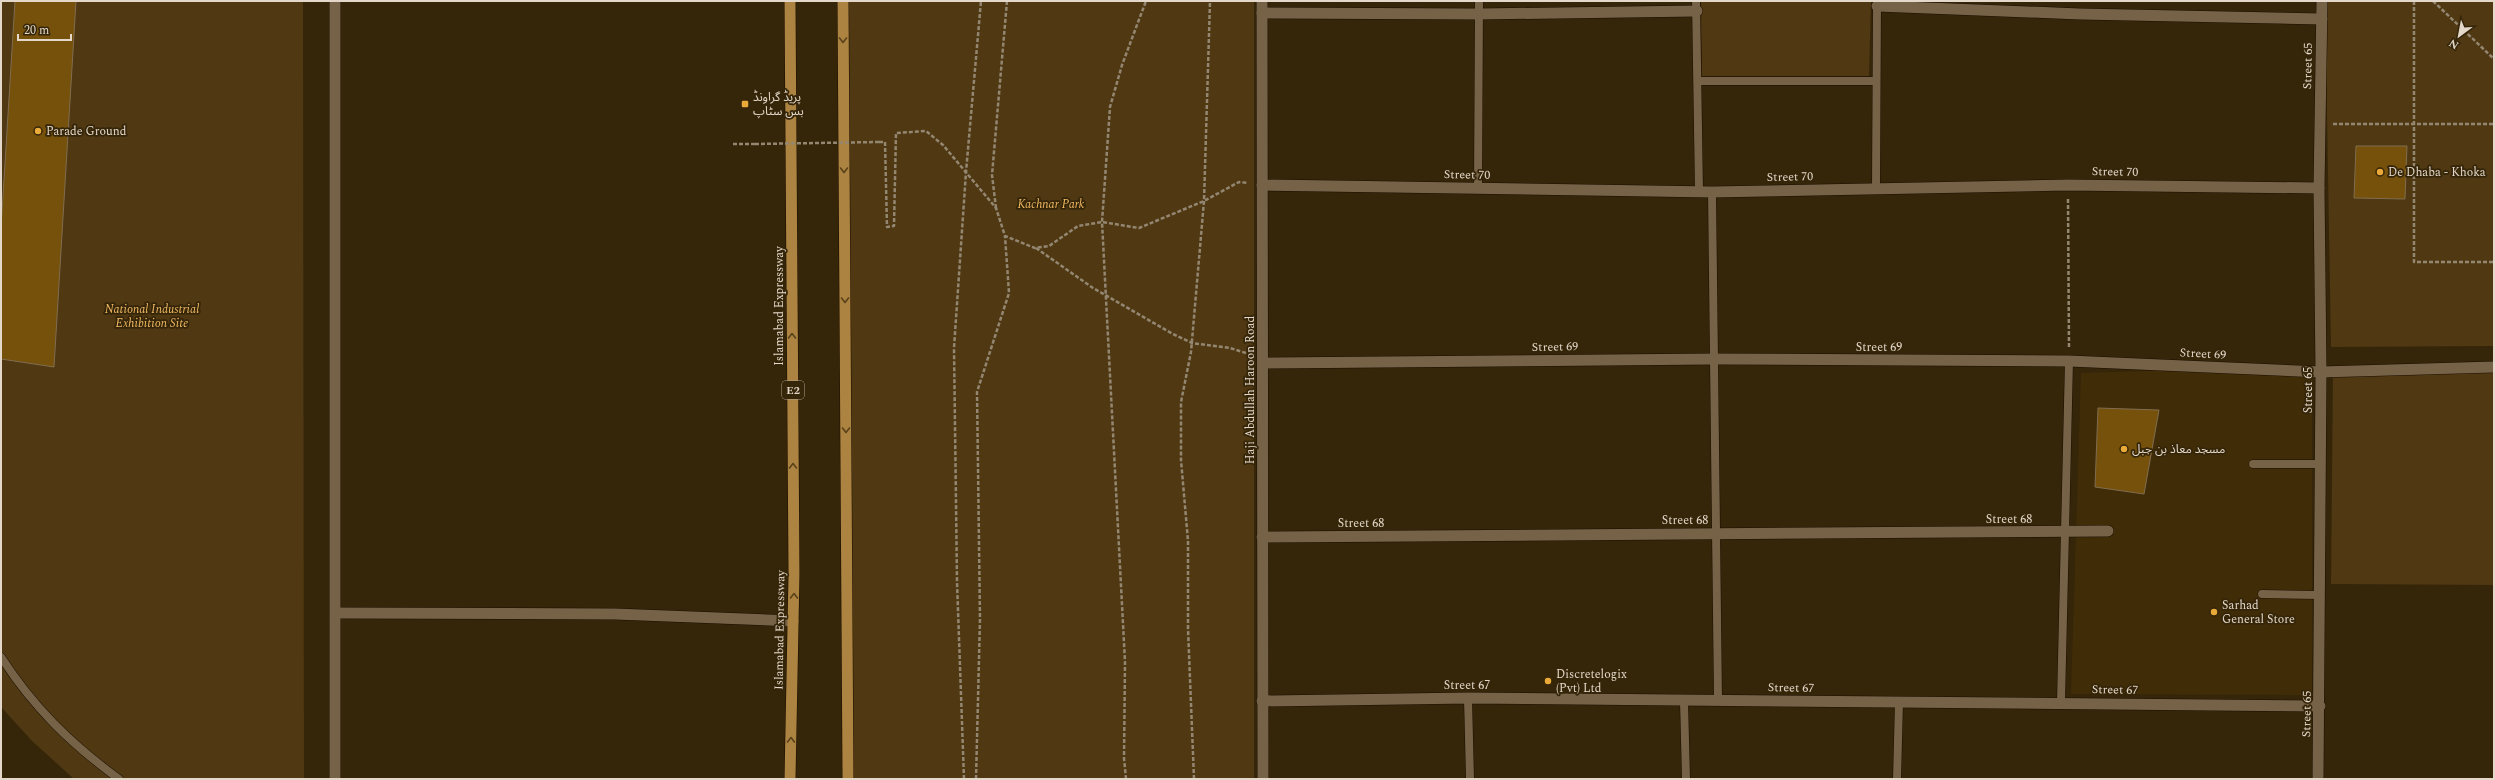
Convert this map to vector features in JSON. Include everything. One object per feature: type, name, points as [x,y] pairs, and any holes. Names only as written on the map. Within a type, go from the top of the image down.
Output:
[{"type":"highway","name":"Islamabad Expressway","points":[[790,1],[793,621],[790,779]]},
{"type":"highway","points":[[843,1],[848,779]]},
{"type":"street","points":[[335,1],[335,779]]},
{"type":"street","name":"Haji Abdullah Haroon Road","points":[[1262,1],[1263,779]]},
{"type":"street","name":"Street 65","points":[[2318,779],[2320,706],[2319,595],[2321,464],[2319,188],[2322,1]]},
{"type":"street","points":[[1877,4],[2080,14],[2322,19]]},
{"type":"street","points":[[1262,13],[1479,14],[1696,6]]},
{"type":"street","name":"Street 70","points":[[1262,185],[1699,192],[2068,184],[2319,188]]},
{"type":"street","name":"Street 69","points":[[1263,360],[1715,359],[2069,361],[2321,372],[2494,367]]},
{"type":"street","name":"Street 68","points":[[1262,537],[1715,533],[2108,532]]},
{"type":"street","points":[[336,613],[616,614],[793,621]]},
{"type":"street","name":"Street 67","points":[[1262,701],[1468,698],[1684,701],[1718,699],[2320,706]]},
{"type":"lane","points":[[1478,188],[1479,1]]},
{"type":"lane","points":[[1876,188],[1877,4]]},
{"type":"lane","points":[[1696,6],[1699,192]]},
{"type":"lane","points":[[1698,81],[1876,81]]},
{"type":"lane","points":[[1712,192],[1718,699]]},
{"type":"lane","points":[[2061,702],[2069,361]]},
{"type":"lane","points":[[2253,464],[2321,464]]},
{"type":"lane","points":[[2262,594],[2319,595]]},
{"type":"lane","points":[[1,657],[22,688],[51,723],[81,750],[119,779]]},
{"type":"lane","points":[[1468,698],[1470,779]]},
{"type":"lane","points":[[1684,701],[1686,779]]},
{"type":"lane","points":[[1898,779],[1899,702]]},
{"type":"path","points":[[964,779],[957,574],[954,348],[966,172],[981,1]]},
{"type":"path","points":[[976,779],[980,619],[977,392],[1009,293],[1005,236],[996,208],[992,174],[1007,1]]},
{"type":"path","points":[[1126,779],[1124,758],[1125,662],[1102,222],[1110,107],[1122,65],[1146,1]]},
{"type":"path","points":[[1194,779],[1188,629],[1188,541],[1182,460],[1181,402],[1192,343],[1204,201],[1210,1]]},
{"type":"path","points":[[2414,1],[2416,123],[2414,262],[2494,262]]},
{"type":"path","points":[[2433,1],[2494,59]]},
{"type":"path","points":[[2320,124],[2494,124]]},
{"type":"path","points":[[733,144],[885,142],[887,227],[894,226],[896,133],[926,131],[944,145],[996,208]]},
{"type":"path","points":[[1035,248],[1049,246],[1078,226],[1102,222],[1139,228],[1204,201],[1240,182],[1262,185]]},
{"type":"path","points":[[2068,184],[2069,361]]},
{"type":"path","points":[[1005,236],[1035,248],[1106,295],[1192,343],[1230,348],[1263,360]]},
{"type":"shaded area","points":[[2312,366],[2312,695],[2071,694],[2081,373]]},
{"type":"green space","name":"National Industrial Exhibition Site","points":[[1,1],[303,1],[304,779],[74,779],[32,741],[1,707]]},
{"type":"green space","name":"Kachnar Park","points":[[846,1],[1254,1],[1254,779],[853,779]]},
{"type":"green space","points":[[1701,1],[1871,1],[1869,76],[1702,76]]},
{"type":"green space","points":[[2325,1],[2494,1],[2494,346],[2331,347]]},
{"type":"green space","points":[[2494,366],[2494,585],[2331,584],[2333,368]]},
{"type":"building","name":"Parade Ground","points":[[15,1],[76,1],[54,367],[1,359],[1,228]]},
{"type":"building","name":"De Dhaba - Khoka","points":[[2356,146],[2407,146],[2405,199],[2354,198]]},
{"type":"building","name":"مسجد معاذ بن جبل","points":[[2098,408],[2159,410],[2144,494],[2095,487]]},
{"type":"place","name":"پریڈ گراونڈ بس سٹاپ","points":[[745,104]]},
{"type":"place","name":"Parade Ground","points":[[38,131]]},
{"type":"place","name":"De Dhaba - Khoka","points":[[2380,172]]},
{"type":"place","name":"مسجد معاذ بن جبل","points":[[2124,449]]},
{"type":"place","name":"Sarhad General Store","points":[[2214,612]]},
{"type":"place","name":"Discretelogix (Pvt) Ltd","points":[[1548,681]]}]
